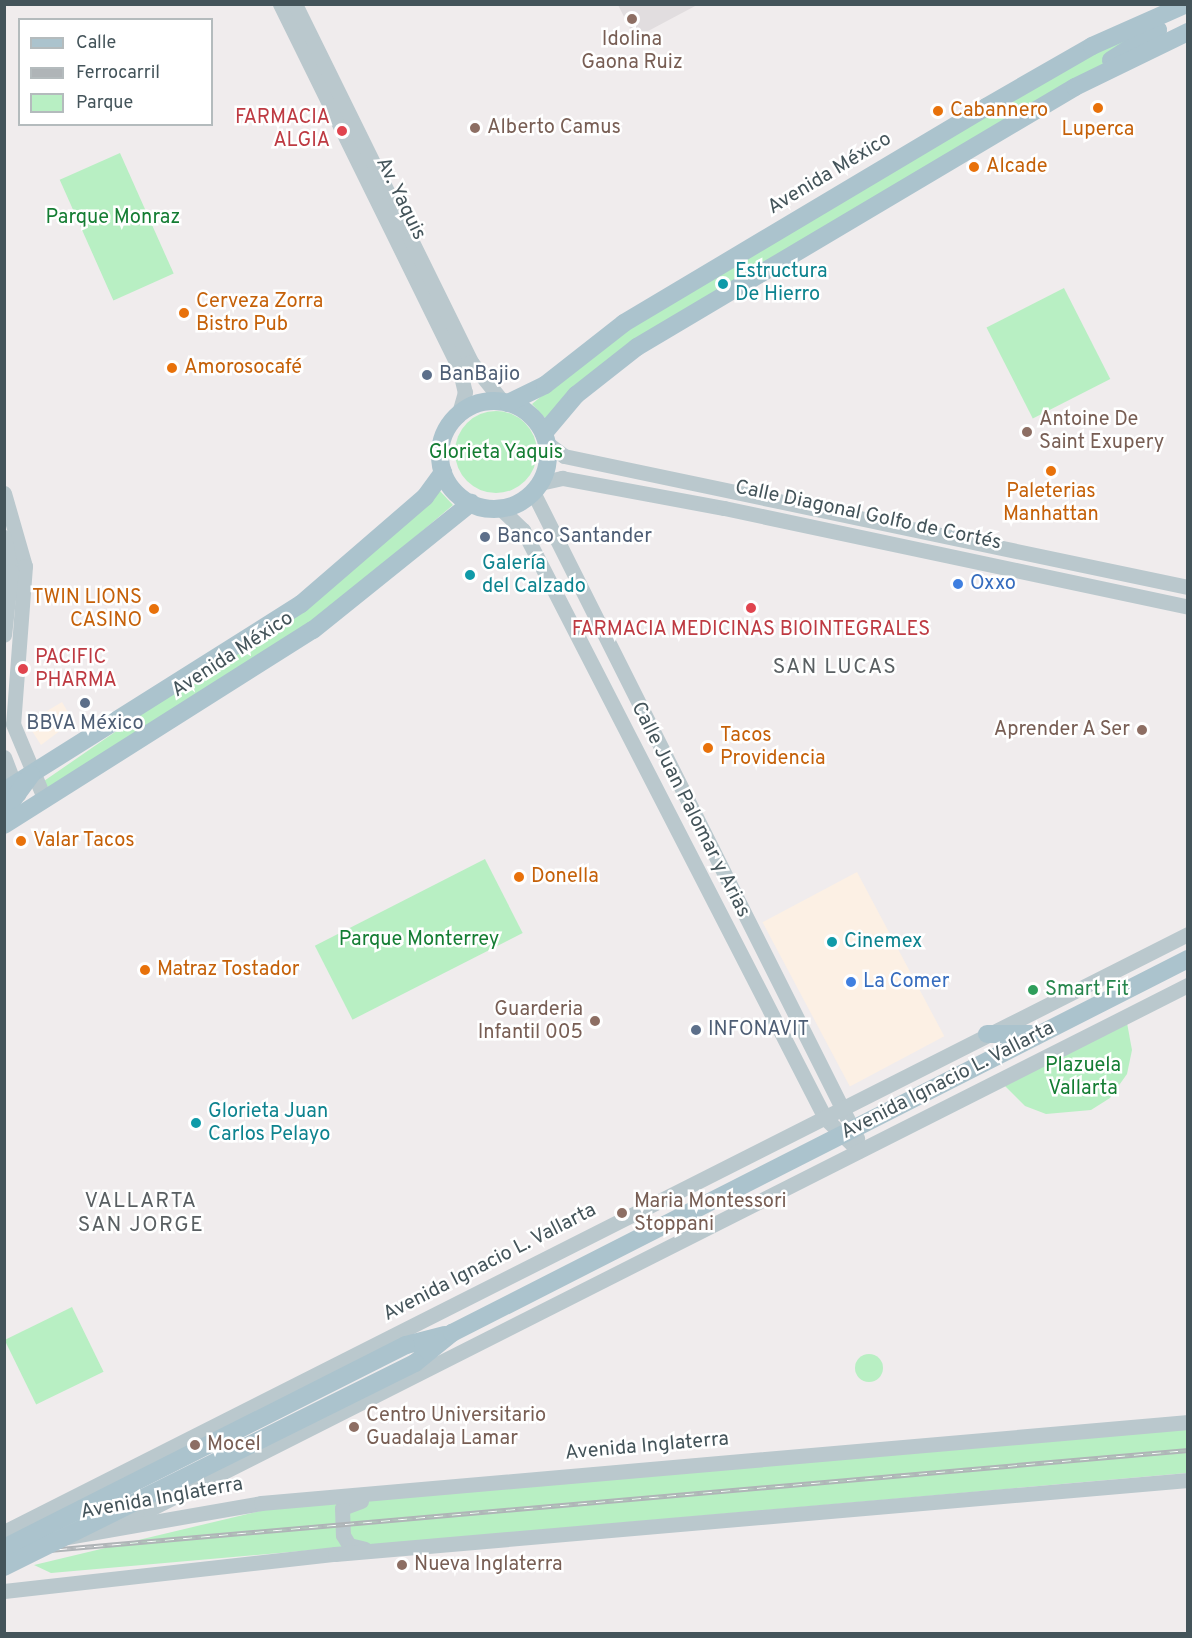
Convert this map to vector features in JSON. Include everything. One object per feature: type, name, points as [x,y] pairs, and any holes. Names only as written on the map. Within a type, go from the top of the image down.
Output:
[{"type":"main road","name":"Avenida México","points":[[505,402],[545,385],[624,323],[986,107],[1092,46],[1187,4]]},
{"type":"main road","points":[[1100,73],[1136,40],[1188,16]]},
{"type":"main road","points":[[546,438],[530,414],[505,402],[483,402],[458,416],[442,444],[444,472],[471,503],[500,508],[536,488],[546,438],[576,395],[637,347],[1100,73],[1188,32]]},
{"type":"main road","name":"Avenida México","points":[[16,796],[38,786],[143,705],[301,604],[425,497],[444,472]]},
{"type":"main road","name":"Avenida México","points":[[4,825],[16,796],[38,786],[313,630],[471,503]]},
{"type":"main road","points":[[4,812],[16,796]]},
{"type":"main road","name":"Avenida Ignacio L. Vallarta","points":[[4,1567],[415,1363],[452,1333],[1188,958]]},
{"type":"main road","points":[[987,1034],[1036,1034]]},
{"type":"main road","name":"Avenida Ignacio L. Vallarta","points":[[4,1548],[406,1345],[452,1333]]},
{"type":"street","name":"Av. Yaquis","points":[[280,4],[459,367],[465,392],[458,416]]},
{"type":"street","name":"Av. Yaquis","points":[[295,4],[471,362],[505,402]]},
{"type":"street","name":"Calle Diagonal Golfo de Cortés","points":[[546,438],[564,456],[1188,587]]},
{"type":"street","name":"Calle Diagonal Golfo de Cortés","points":[[536,488],[562,478],[724,508],[1188,608]]},
{"type":"street","name":"Calle Juan Palomar y Arias","points":[[536,488],[840,1110],[846,1131]]},
{"type":"street","points":[[4,493],[26,566],[12,713],[38,786]]},
{"type":"street","name":"Calle Juan Palomar y Arias","points":[[500,508],[523,530],[825,1118],[846,1131]]},
{"type":"street","points":[[4,537],[11,571],[4,635]]},
{"type":"street","points":[[4,758],[16,796]]},
{"type":"street","name":"Avenida Ignacio L. Vallarta","points":[[4,1532],[1188,934]]},
{"type":"street","name":"Avenida Ignacio L. Vallarta","points":[[69,1500],[100,1516],[150,1509],[1188,985]]},
{"type":"street","points":[[846,1131],[861,1150]]},
{"type":"street","name":"Avenida Inglaterra","points":[[4,1540],[108,1533],[261,1503],[1188,1422]]},
{"type":"street","points":[[4,1591],[375,1551],[1188,1480]]},
{"type":"street","points":[[375,1551],[349,1545],[341,1512],[381,1494]]},
{"type":"shaded area","points":[[618,5],[697,5],[635,38]]},
{"type":"shaded area","points":[[62,702],[73,721],[41,745],[27,723]]},
{"type":"shaded area","points":[[857,872],[944,1036],[850,1086],[763,922]]},
{"type":"green space","points":[[1159,19],[1099,71],[776,261],[546,419],[532,404],[615,335],[965,122]]},
{"type":"green space","name":"Parque Monraz","points":[[120,153],[174,274],[113,300],[60,180]]},
{"type":"green space","points":[[1064,288],[1110,379],[1033,418],[986,327]]},
{"type":"green space","name":"Glorieta Yaquis","points":[[496,411],[512,414],[525,423],[534,436],[537,452],[534,468],[525,481],[512,490],[496,493],[480,490],[467,481],[458,468],[455,452],[458,436],[467,423],[480,414]]},
{"type":"green space","points":[[439,490],[453,505],[317,620],[51,793],[44,781],[186,683]]},
{"type":"green space","name":"Parque Monterrey","points":[[485,859],[523,933],[352,1020],[315,946]]},
{"type":"green space","name":"Plazuela Vallarta","points":[[1127,1023],[1132,1050],[1127,1074],[1110,1098],[1091,1110],[1046,1114],[1025,1106],[1004,1085]]},
{"type":"green space","points":[[72,1307],[104,1372],[36,1405],[5,1340]]},
{"type":"green space","points":[[869,1354],[879,1358],[883,1368],[879,1378],[869,1382],[859,1378],[855,1368],[859,1358]]},
{"type":"green space","points":[[1187,1429],[1187,1473],[51,1573],[34,1565],[264,1510]]},
{"type":"railway","points":[[4,1554],[1188,1450]]},
{"type":"place","name":"Idolina Gaona Ruiz","points":[[632,19]]},
{"type":"place","name":"Luperca","points":[[1098,108]]},
{"type":"place","name":"Cabannero","points":[[938,111]]},
{"type":"place","name":"Alberto Camus","points":[[475,128]]},
{"type":"place","name":"FARMACIA ALGIA","points":[[342,131]]},
{"type":"place","name":"Alcade","points":[[974,167]]},
{"type":"place","name":"Estructura De Hierro","points":[[723,284]]},
{"type":"place","name":"Cerveza Zorra Bistro Pub","points":[[184,313]]},
{"type":"place","name":"Amorosocafé","points":[[172,368]]},
{"type":"place","name":"BanBajio","points":[[427,375]]},
{"type":"place","name":"Antoine De Saint Exupery","points":[[1027,432]]},
{"type":"place","name":"Paleterias Manhattan","points":[[1051,471]]},
{"type":"place","name":"Banco Santander","points":[[485,537]]},
{"type":"place","name":"Galería del Calzado","points":[[470,575]]},
{"type":"place","name":"Oxxo","points":[[958,584]]},
{"type":"place","name":"FARMACIA MEDICINAS BIOINTEGRALES","points":[[751,608]]},
{"type":"place","name":"TWIN LIONS CASINO","points":[[154,609]]},
{"type":"place","name":"PACIFIC PHARMA","points":[[23,669]]},
{"type":"place","name":"BBVA México","points":[[85,703]]},
{"type":"place","name":"Aprender A Ser","points":[[1142,730]]},
{"type":"place","name":"Tacos Providencia","points":[[708,748]]},
{"type":"place","name":"Valar Tacos","points":[[21,841]]},
{"type":"place","name":"Donella","points":[[519,877]]},
{"type":"place","name":"Cinemex","points":[[832,942]]},
{"type":"place","name":"Matraz Tostador","points":[[145,970]]},
{"type":"place","name":"La Comer","points":[[851,982]]},
{"type":"place","name":"Smart Fit","points":[[1033,990]]},
{"type":"place","name":"Guarderia Infantil 005","points":[[595,1021]]},
{"type":"place","name":"INFONAVIT","points":[[696,1030]]},
{"type":"place","name":"Glorieta Juan Carlos Pelayo","points":[[196,1123]]},
{"type":"place","name":"Maria Montessori Stoppani","points":[[622,1213]]},
{"type":"place","name":"Centro Universitario Guadalaja Lamar","points":[[354,1427]]},
{"type":"place","name":"Mocel","points":[[195,1445]]},
{"type":"place","name":"Nueva Inglaterra","points":[[402,1565]]},
{"type":"district","name":"SAN LUCAS","points":[[835,668]]},
{"type":"district","name":"VALLARTA SAN JORGE","points":[[141,1214]]}]
